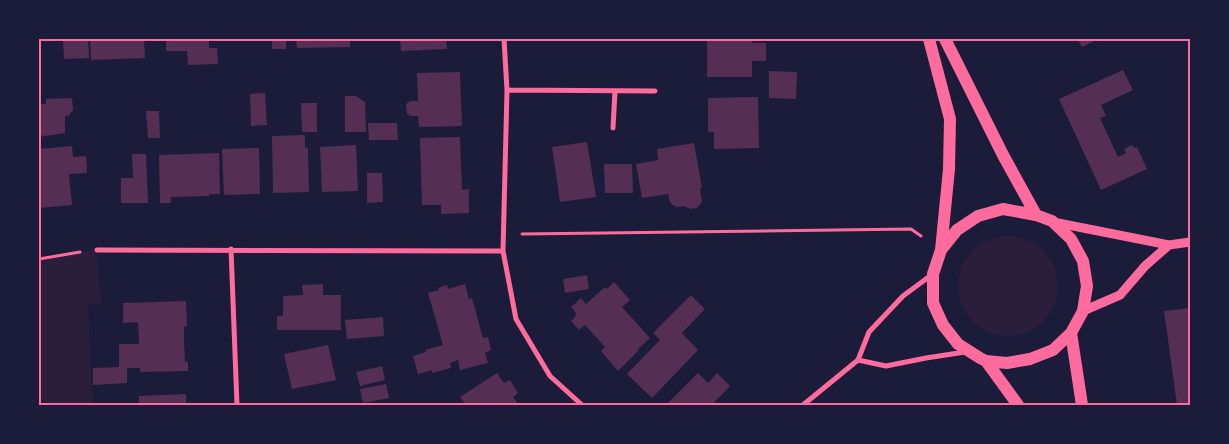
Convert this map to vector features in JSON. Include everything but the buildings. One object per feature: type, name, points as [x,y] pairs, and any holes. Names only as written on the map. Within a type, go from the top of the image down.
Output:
[{"type":"main road","points":[[929,39],[950,119],[949,169],[942,250],[933,274],[933,303],[943,325],[958,344],[986,360],[1007,363],[1030,359],[1053,350],[1072,333],[1083,311],[1087,286],[1083,261],[1071,239],[1052,221],[1036,215],[1003,209],[978,216],[957,230],[942,250]]},
{"type":"main road","points":[[945,39],[1003,155],[1036,215]]},
{"type":"main road","points":[[1072,333],[1082,405]]},
{"type":"main road","points":[[986,360],[1018,405]]},
{"type":"street","points":[[504,39],[507,90],[503,251],[516,318],[550,376],[582,405]]},
{"type":"street","points":[[507,90],[655,92]]},
{"type":"street","points":[[614,128],[615,91]]},
{"type":"street","points":[[1052,221],[1169,245],[1190,242]]},
{"type":"street","points":[[1083,311],[1120,295],[1145,266],[1169,245]]},
{"type":"street","points":[[98,250],[503,251]]},
{"type":"street","points":[[232,250],[237,405]]},
{"type":"street","points":[[803,405],[858,360],[869,332],[903,296],[933,274]]},
{"type":"street","points":[[858,360],[886,366],[970,351]]},
{"type":"path","points":[[504,234],[911,229]]},
{"type":"path","points":[[39,258],[98,250]]},
{"type":"shaded area","points":[[1008,236],[1027,240],[1043,251],[1054,267],[1058,286],[1054,305],[1043,321],[1027,332],[1008,336],[989,332],[973,321],[962,305],[958,286],[962,267],[973,251],[989,240]]},
{"type":"shaded area","points":[[97,250],[101,304],[88,304],[93,405],[39,405],[39,259]]}]
